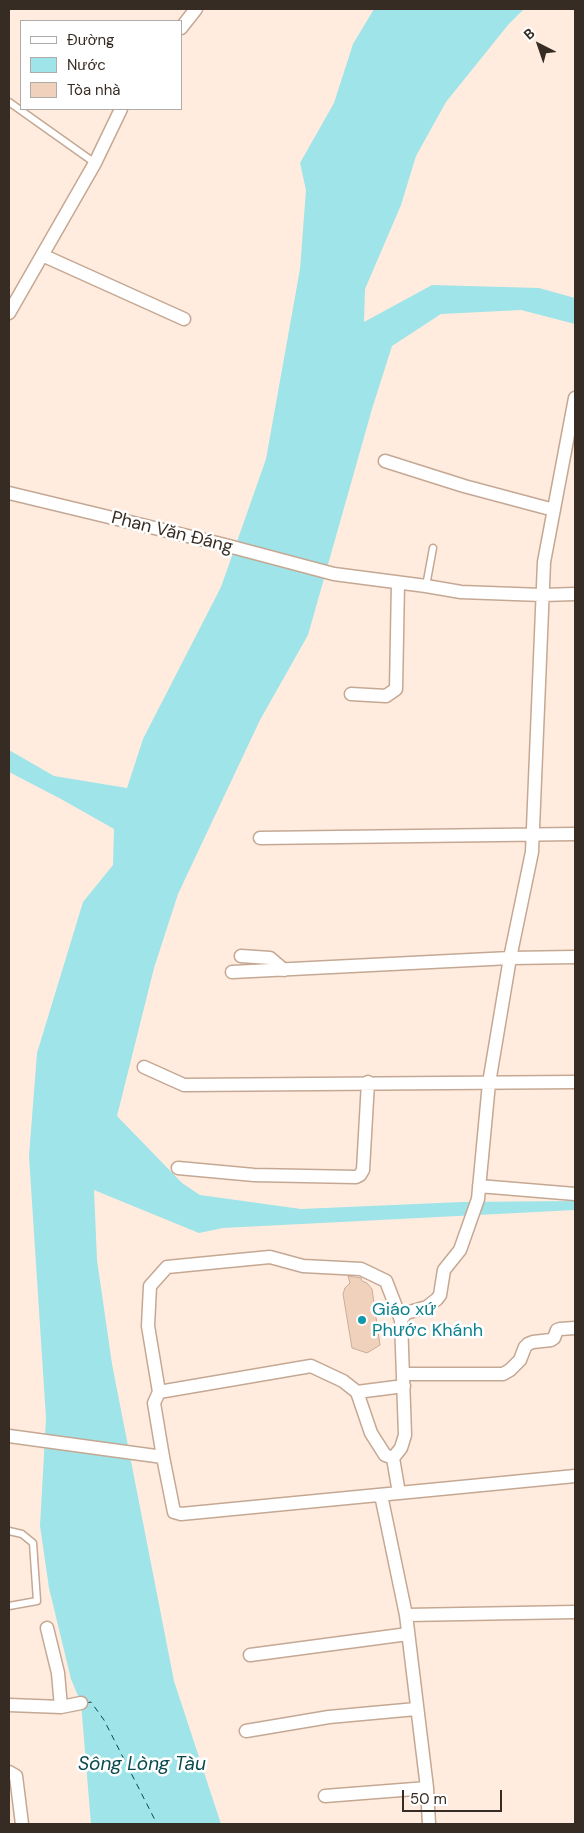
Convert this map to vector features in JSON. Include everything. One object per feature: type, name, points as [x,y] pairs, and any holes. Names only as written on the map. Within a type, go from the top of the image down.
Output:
[{"type":"street","points":[[182,27],[196,9]]},
{"type":"street","points":[[9,313],[95,163],[118,114]]},
{"type":"street","points":[[42,255],[184,319]]},
{"type":"street","points":[[401,1320],[406,1313],[427,1307],[440,1295],[444,1270],[457,1255],[471,1218],[478,1192],[489,1083],[510,958],[529,872],[533,835],[544,562],[575,398]]},
{"type":"street","points":[[384,461],[464,486],[554,510]]},
{"type":"street","name":"Phan Văn Đáng","points":[[9,493],[221,544],[334,574],[398,583],[427,579],[461,592],[542,589],[575,594]]},
{"type":"street","points":[[351,694],[386,696],[396,689],[398,583]]},
{"type":"street","points":[[260,838],[575,834]]},
{"type":"street","points":[[242,956],[270,958],[284,970]]},
{"type":"street","points":[[232,972],[510,958],[575,958]]},
{"type":"street","points":[[144,1067],[184,1085],[368,1082],[575,1082]]},
{"type":"street","points":[[178,1168],[254,1175],[356,1177],[363,1170],[368,1082]]},
{"type":"street","points":[[478,1192],[575,1194]]},
{"type":"street","points":[[400,1493],[393,1458],[401,1448],[405,1435],[401,1320],[386,1281],[361,1269],[302,1266],[270,1258],[167,1267],[150,1286],[148,1326],[158,1392],[154,1403],[174,1512],[181,1514],[381,1495],[575,1476]]},
{"type":"street","points":[[356,1392],[403,1380],[503,1374],[520,1360],[528,1344],[551,1340],[554,1338],[557,1330],[575,1328]]},
{"type":"street","points":[[158,1392],[311,1366],[343,1381],[356,1392],[371,1433],[385,1455],[393,1458]]},
{"type":"street","points":[[11,1437],[163,1457]]},
{"type":"street","points":[[381,1495],[406,1615],[427,1788],[429,1824]]},
{"type":"street","points":[[406,1615],[575,1612]]},
{"type":"street","points":[[47,1628],[58,1674],[61,1706]]},
{"type":"street","points":[[250,1655],[408,1634]]},
{"type":"street","points":[[9,1705],[61,1706],[81,1703]]},
{"type":"street","points":[[246,1731],[329,1717],[416,1709]]},
{"type":"street","points":[[9,1772],[16,1776],[22,1824]]},
{"type":"street","points":[[325,1796],[427,1788]]},
{"type":"lane","points":[[9,102],[20,110]]},
{"type":"lane","points":[[20,110],[95,163]]},
{"type":"lane","points":[[427,579],[433,548]]},
{"type":"lane","points":[[9,1532],[22,1534],[33,1543],[37,1601],[9,1606]]},
{"type":"water","name":"Sông Lòng Tàu","points":[[374,9],[524,9],[508,25],[446,102],[416,156],[401,205],[365,289],[364,322],[432,285],[539,288],[575,298],[575,324],[521,310],[441,314],[392,346],[372,409],[308,635],[260,720],[178,894],[154,968],[117,1116],[182,1183],[200,1195],[301,1209],[462,1202],[575,1201],[575,1210],[223,1228],[199,1233],[94,1190],[97,1260],[112,1364],[174,1681],[221,1824],[91,1824],[81,1703],[71,1679],[49,1588],[40,1526],[46,1418],[29,1156],[37,1053],[83,902],[113,865],[114,829],[9,772],[9,750],[54,776],[127,788],[143,739],[221,587],[266,459],[300,269],[306,190],[300,163],[334,103],[353,44]]},
{"type":"building","name":"Giáo xứ Phước Khánh","points":[[348,1276],[361,1278],[372,1289],[380,1345],[367,1353],[352,1348],[343,1294],[345,1288],[350,1283]]},
{"type":"ferry route","points":[[86,1703],[91,1702],[104,1720],[157,1824]]},
{"type":"place","name":"Giáo xứ Phước Khánh","points":[[362,1320]]}]
